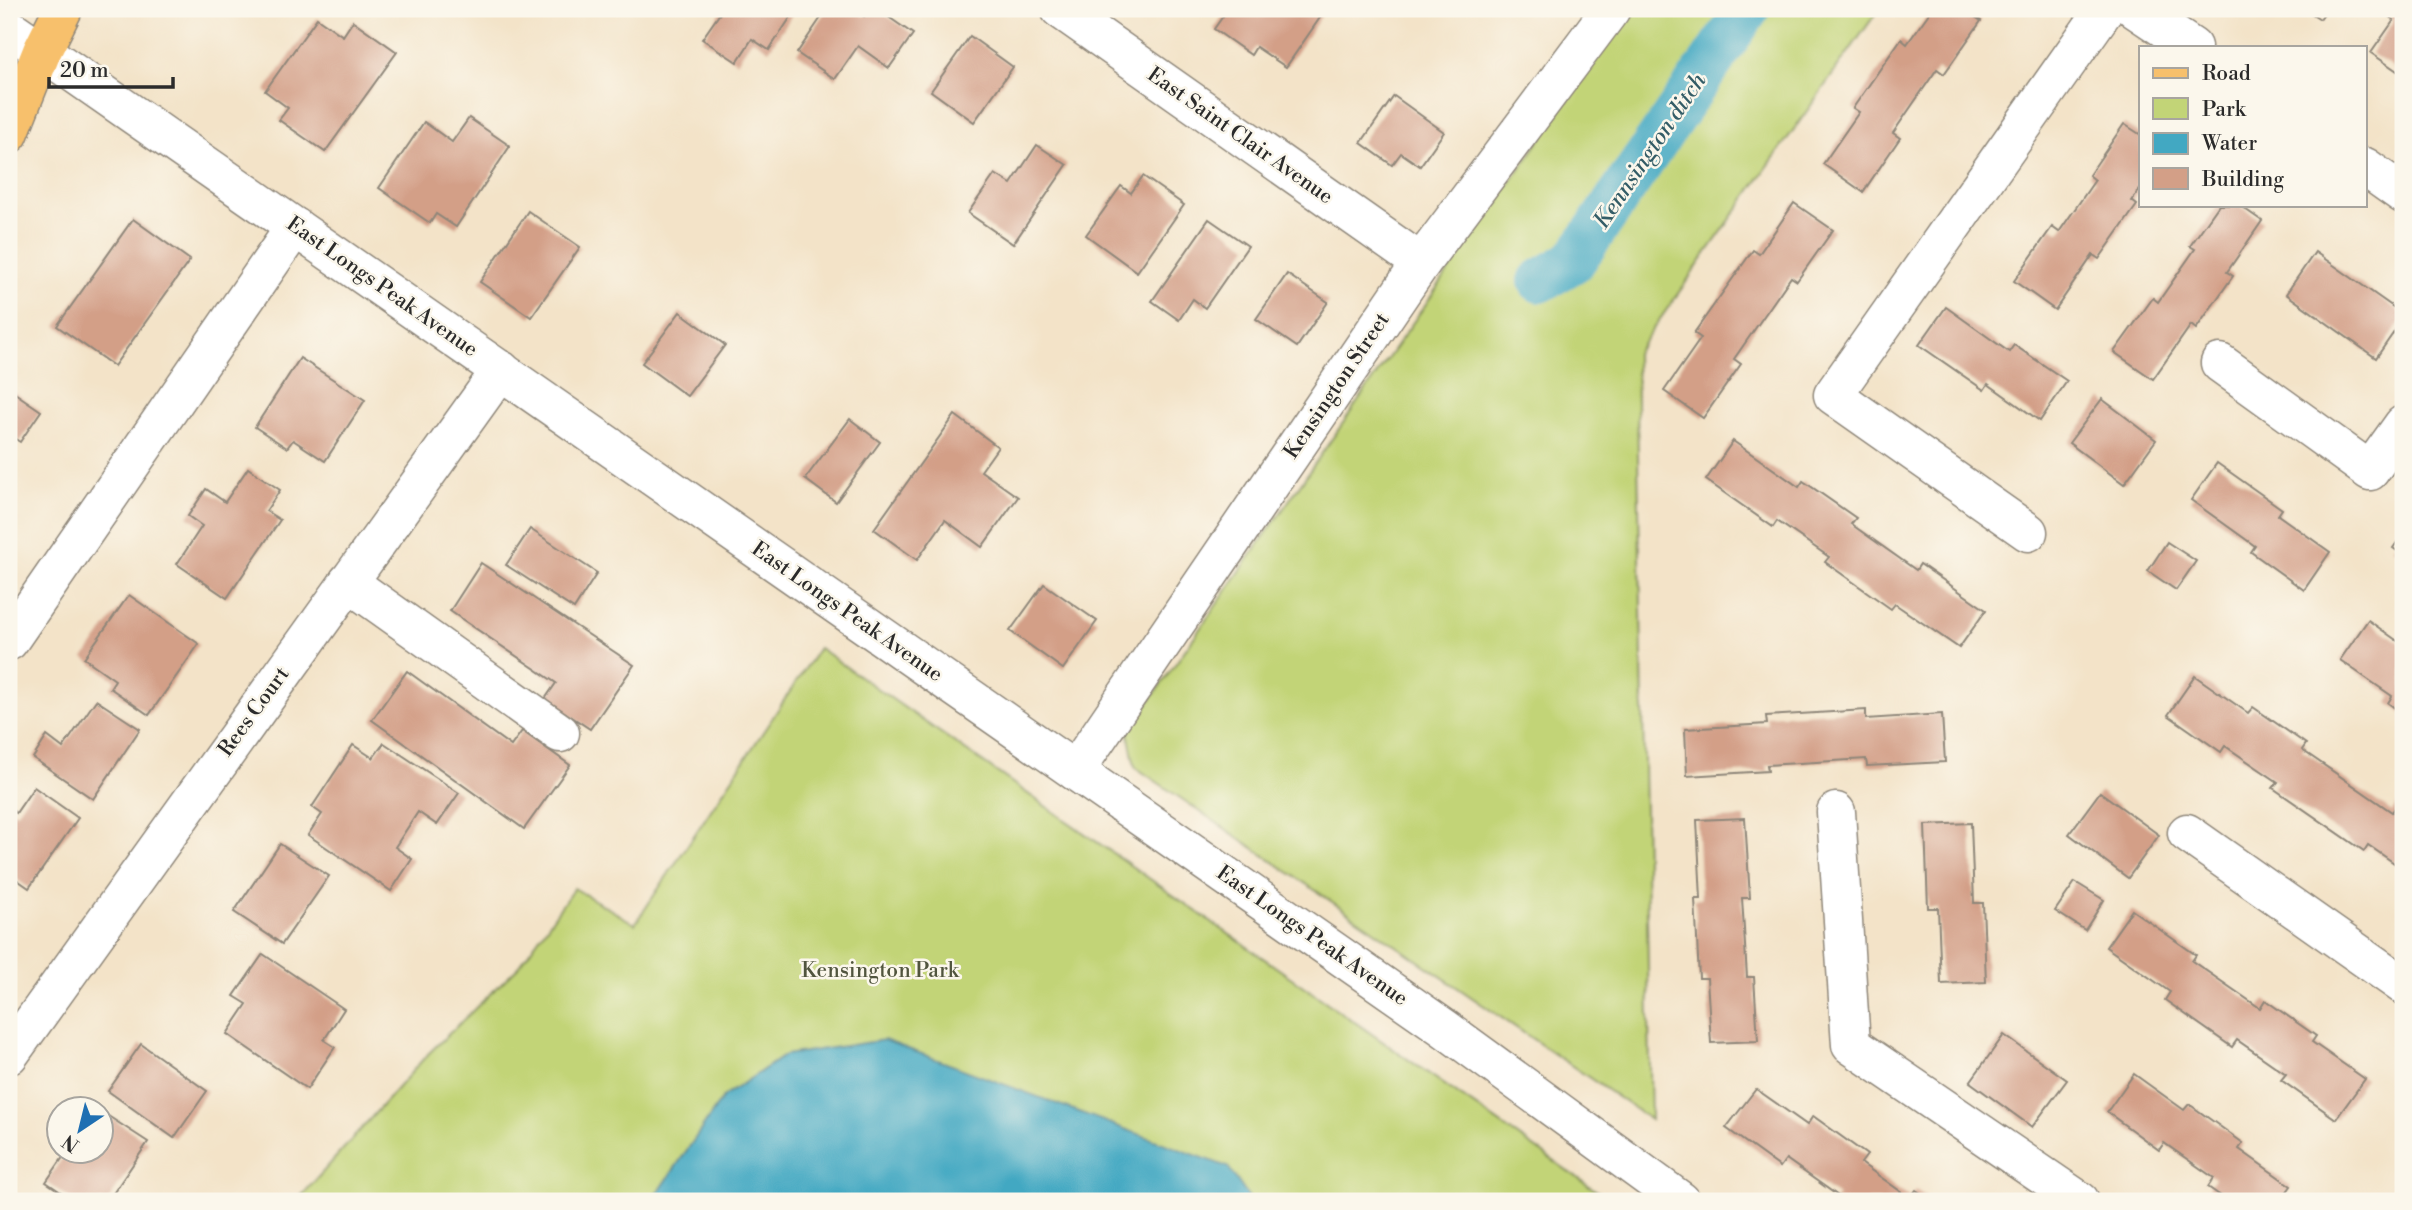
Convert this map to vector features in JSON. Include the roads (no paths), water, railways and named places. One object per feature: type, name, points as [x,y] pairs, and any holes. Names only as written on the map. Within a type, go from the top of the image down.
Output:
[{"type":"main road","points":[[9,134],[42,51],[63,9]]},
{"type":"street","name":"East Saint Clair Avenue","points":[[1060,9],[1421,263]]},
{"type":"street","points":[[2028,532],[1833,395],[2105,9]]},
{"type":"street","points":[[2135,9],[2190,46]]},
{"type":"street","name":"Kensington Street","points":[[1075,771],[1421,263],[1603,12]]},
{"type":"street","name":"East Longs Peak Avenue","points":[[9,28],[1444,1028],[1681,1201]]},
{"type":"street","points":[[2366,168],[2403,194]]},
{"type":"street","points":[[9,641],[295,227]]},
{"type":"street","points":[[2220,363],[2370,471],[2403,425]]},
{"type":"street","name":"Rees Court","points":[[9,1055],[501,370]]},
{"type":"street","points":[[348,582],[560,733]]},
{"type":"street","points":[[1836,812],[1851,1045],[2080,1201]]},
{"type":"street","points":[[2187,834],[2403,985]]},
{"type":"water","points":[[884,1040],[1228,1167],[1251,1201],[646,1201],[660,1190],[723,1097],[785,1055]]},
{"type":"waterway","name":"Kennsington ditch","points":[[1540,281],[1574,261],[1748,9]]},
{"type":"park label","name":"Kensington Park","points":[[880,971]]}]
